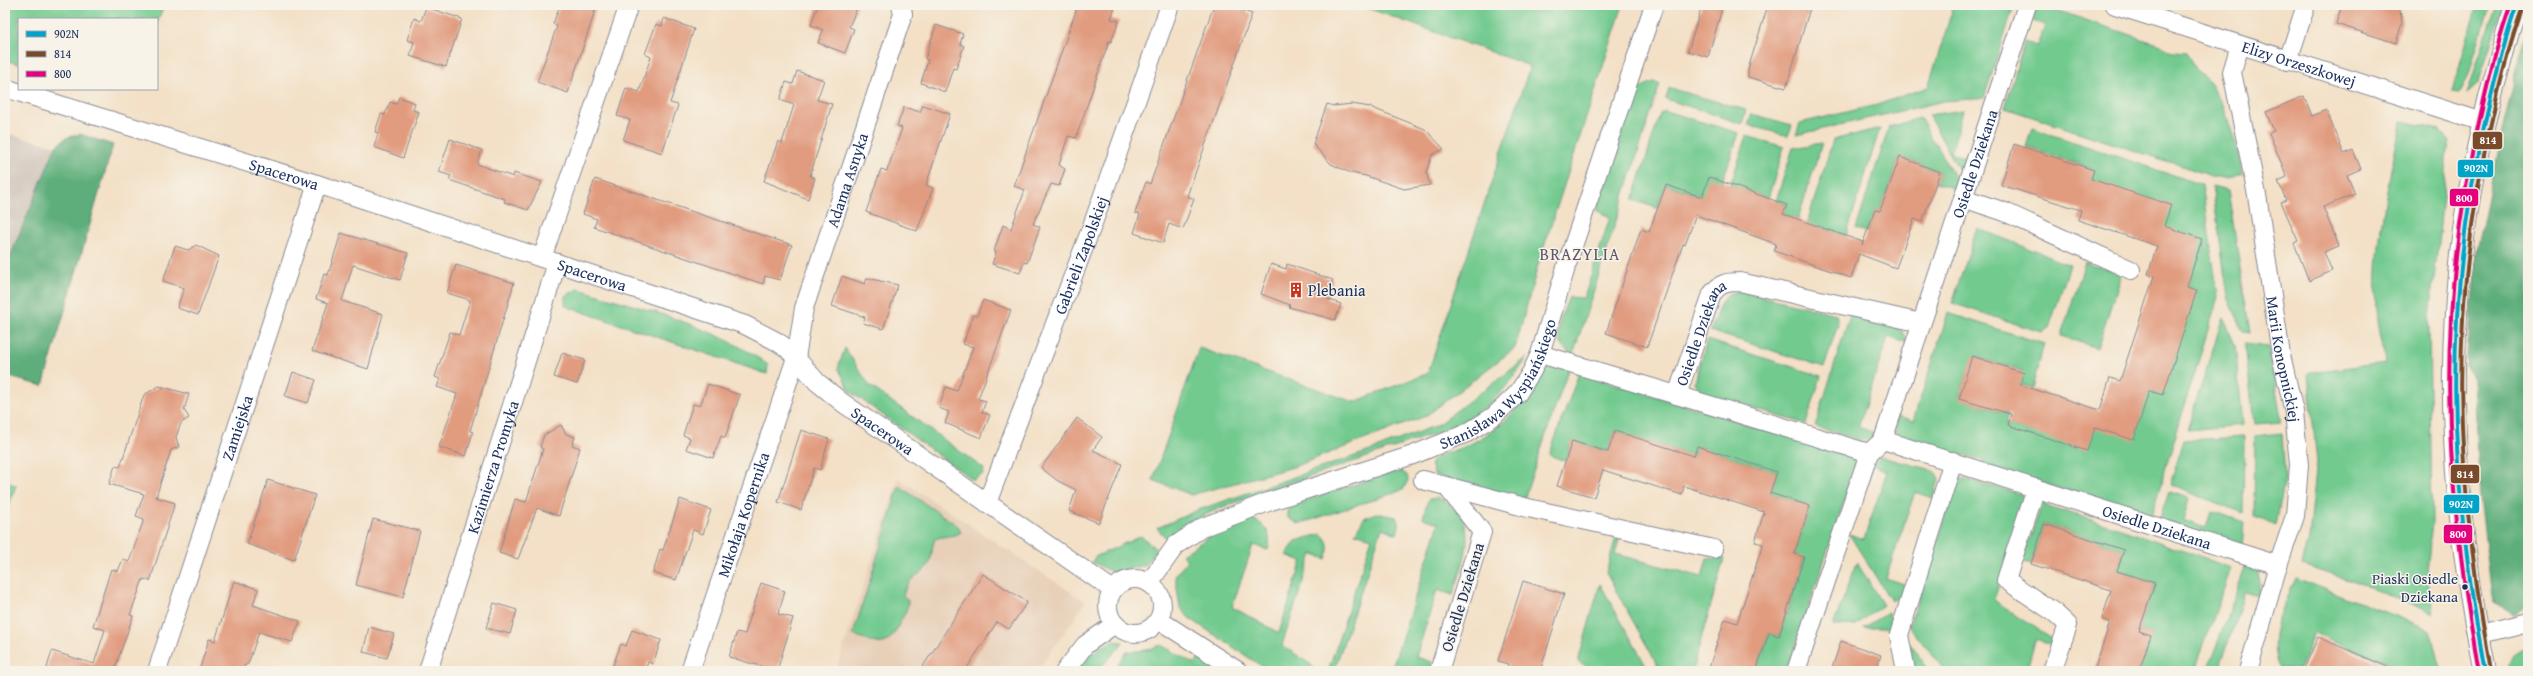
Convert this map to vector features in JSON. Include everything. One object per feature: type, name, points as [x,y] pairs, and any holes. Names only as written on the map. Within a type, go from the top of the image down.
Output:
[{"type":"street","points":[[550,260],[629,5]]},
{"type":"street","name":"Adama Asnyka","points":[[796,358],[804,308],[903,14],[901,5]]},
{"type":"street","name":"Gabrieli Zapolskiej","points":[[987,503],[1092,226],[1170,5]]},
{"type":"street","name":"Stanisława Wyspiańskiego","points":[[1149,582],[1176,545],[1203,527],[1268,502],[1413,455],[1481,425],[1518,394],[1540,354],[1567,264],[1654,5]]},
{"type":"street","name":"Osiedle Dziekana","points":[[1796,671],[1869,453],[1883,440],[2027,5]]},
{"type":"street","name":"Elizy Orzeszkowej","points":[[2115,5],[2483,122]]},
{"type":"street","points":[[2288,61],[2306,5]]},
{"type":"street","points":[[2485,671],[2477,635],[2463,543],[2457,485],[2454,428],[2454,332],[2463,230],[2483,122],[2517,5]]},
{"type":"street","name":"Marii Konopnickiej","points":[[2240,45],[2232,72],[2257,195],[2281,355],[2294,412],[2299,465],[2295,516],[2278,565],[2253,670]]},
{"type":"street","name":"Spacerowa","points":[[5,88],[317,184],[745,325],[776,341],[796,358],[817,382],[843,403],[1113,590]]},
{"type":"street","name":"Zamiejska","points":[[157,671],[317,184]]},
{"type":"street","points":[[1963,198],[2005,212],[2131,270]]},
{"type":"street","name":"Kazimierza Promyka","points":[[428,671],[550,260]]},
{"type":"street","name":"Osiedle Dziekana","points":[[1677,395],[1712,294],[1718,286],[1726,282],[1740,282],[1921,323]]},
{"type":"street","name":"Osiedle Dziekana","points":[[1540,354],[1869,453]]},
{"type":"street","name":"Mikołaja Kopernika","points":[[690,671],[796,358]]},
{"type":"street","name":"Osiedle Dziekana","points":[[1883,440],[2278,565]]},
{"type":"street","points":[[1906,671],[1899,635],[1953,462]]},
{"type":"street","points":[[1423,480],[1528,508],[1714,549]]},
{"type":"street","name":"Osiedle Dziekana","points":[[1439,671],[1482,532],[1446,486]]},
{"type":"street","points":[[2036,488],[2006,580],[2055,613],[2068,625],[2052,671]]},
{"type":"street","points":[[1130,579],[1149,582],[1162,599],[1162,613],[1159,620],[1154,626],[1138,633],[1121,629],[1115,624],[1108,607],[1113,590],[1130,579]]},
{"type":"street","points":[[1159,620],[1238,671]]},
{"type":"street","points":[[2477,635],[2528,622]]},
{"type":"street","points":[[1065,671],[1085,645],[1115,624]]},
{"type":"shaded area","points":[[5,133],[56,146],[5,273]]},
{"type":"shaded area","points":[[898,478],[1086,602],[1037,671],[836,671]]},
{"type":"green space","points":[[5,5],[164,5],[158,20],[158,18],[18,18],[18,64],[5,60]]},
{"type":"green space","points":[[1359,5],[1623,5],[1538,265],[1515,348],[1426,416],[1293,467],[1191,495],[1153,480],[1199,348],[1354,402],[1428,373],[1530,66]]},
{"type":"green space","points":[[1954,5],[2014,5],[1984,98],[1944,101],[1796,135],[1800,123],[1877,105],[1928,87]]},
{"type":"green space","points":[[2035,5],[2041,5],[2160,45],[2173,52],[2186,53],[2196,69],[2210,83],[2223,106],[2236,144],[2242,174],[2229,179],[2212,176],[2005,108],[2024,42],[2038,46],[2045,25],[2030,20]]},
{"type":"green space","points":[[2477,5],[2489,5],[2469,74],[2460,93],[2452,92]]},
{"type":"green space","points":[[2496,5],[2503,5],[2478,84],[2467,94]]},
{"type":"green space","points":[[2528,23],[2528,605],[2514,615],[2495,602],[2491,590],[2480,496],[2474,379],[2466,367],[2477,251],[2498,148]]},
{"type":"green space","points":[[1654,82],[1660,84],[1573,355],[1565,349],[1561,343],[1559,336],[1560,321],[1569,297],[1584,298],[1610,217],[1596,210],[1635,94],[1639,88]]},
{"type":"green space","points":[[1669,88],[1746,110],[1742,124],[1666,99]]},
{"type":"green space","points":[[1963,110],[1951,153],[1966,158],[1961,173],[1928,115]]},
{"type":"green space","points":[[1665,111],[1739,133],[1722,182],[1702,197],[1666,184],[1657,208],[1633,200],[1660,114]]},
{"type":"green space","points":[[1752,114],[1792,125],[1788,136],[1748,125]]},
{"type":"green space","points":[[1920,118],[1958,183],[1956,189],[1936,183],[1940,172],[1900,157],[1880,211],[1875,210],[1867,232],[1856,229],[1889,127]]},
{"type":"green space","points":[[2402,121],[2440,130],[2449,141],[2429,326],[2432,521],[2427,573],[2433,614],[2379,590],[2302,565],[2309,539],[2317,461],[2308,375],[2310,372],[2385,363],[2378,322],[2376,287],[2377,264],[2387,189]]},
{"type":"green space","points":[[1880,128],[1846,236],[1807,223],[1833,140]]},
{"type":"green space","points":[[2032,128],[2202,185],[2218,297],[2151,516],[1984,465],[1983,461],[1976,458],[1913,441],[1899,434],[1896,430],[1897,416],[1913,421],[1948,313],[2044,344],[2032,388],[2018,383],[2022,371],[1973,356],[1959,398],[2008,414],[2005,424],[2086,449],[2093,427],[2146,390],[2159,395],[2193,291],[2184,288],[2162,227],[2088,179],[2091,168],[2026,147]]},
{"type":"green space","points":[[80,134],[113,145],[43,386],[5,376],[5,269],[56,146],[66,138]]},
{"type":"green space","points":[[1747,136],[1784,147],[1768,198],[1730,185]]},
{"type":"green space","points":[[1822,143],[1798,219],[1783,214],[1787,205],[1776,201],[1793,148]]},
{"type":"green space","points":[[2212,186],[2228,190],[2250,333],[2243,332],[2228,297]]},
{"type":"green space","points":[[1977,228],[2070,265],[2049,328],[2041,332],[1952,303]]},
{"type":"green space","points":[[2085,262],[2122,274],[2097,348],[2061,336]]},
{"type":"green space","points":[[578,289],[652,311],[702,329],[748,352],[768,365],[767,374],[565,306],[565,296]]},
{"type":"green space","points":[[1739,291],[1836,314],[1838,324],[1824,367],[1710,331],[1720,305],[1728,294]]},
{"type":"green space","points":[[1850,315],[1875,319],[1893,325],[1905,336],[1906,343],[1888,337],[1858,427],[1875,433],[1874,437],[1865,441],[1815,427]]},
{"type":"green space","points":[[2223,317],[2235,345],[2243,425],[2187,430]]},
{"type":"green space","points":[[1707,340],[1821,376],[1806,424],[1702,394],[1695,382]]},
{"type":"green space","points":[[2245,344],[2268,347],[2282,422],[2254,424]]},
{"type":"green space","points":[[845,348],[869,385],[984,469],[983,474],[973,480],[851,392],[838,368]]},
{"type":"green space","points":[[1528,357],[1513,378],[1488,405],[1479,413],[1457,426],[1225,506],[1187,523],[1166,538],[1157,528],[1198,510],[1373,450],[1437,425]]},
{"type":"green space","points":[[1556,364],[1569,367],[1524,499],[1434,475],[1431,463],[1434,460],[1479,439],[1502,423],[1522,403],[1544,366]]},
{"type":"green space","points":[[1579,373],[1855,457],[1856,466],[1787,671],[1756,671],[1769,633],[1779,636],[1804,558],[1794,554],[1810,506],[1770,493],[1777,472],[1697,446],[1694,456],[1615,431],[1608,452],[1572,441],[1565,461],[1549,455]]},
{"type":"green space","points":[[2282,433],[2285,479],[2276,525],[2254,516],[2255,436]]},
{"type":"green space","points":[[2244,437],[2243,513],[2170,485],[2184,440]]},
{"type":"green space","points":[[1881,457],[1929,469],[1936,473],[1939,479],[1934,498],[1915,492],[1886,578],[1904,584],[1902,594],[1891,601],[1849,534],[1864,539],[1887,471],[1872,465]]},
{"type":"green space","points":[[1399,470],[1407,475],[1408,480],[1403,490],[1299,524],[1288,518],[1288,511],[1291,505]]},
{"type":"green space","points":[[1959,478],[2021,494],[2025,503],[1994,600],[2054,640],[2053,645],[2036,639],[2026,671],[1945,671],[1909,626]]},
{"type":"green space","points":[[5,482],[16,485],[5,517]]},
{"type":"green space","points":[[899,486],[958,526],[961,532],[955,535],[935,539],[929,564],[922,572],[909,582],[906,588],[903,595],[908,601],[907,607],[894,633],[890,639],[885,642],[875,643],[853,635]]},
{"type":"green space","points":[[2169,492],[2189,498],[2183,520],[2206,528],[2211,511],[2244,522],[2242,548],[2162,520],[2161,515]]},
{"type":"green space","points":[[1438,498],[1452,506],[1461,516],[1466,527],[1467,540],[1462,568],[1453,595],[1437,590],[1416,657],[1432,662],[1430,671],[1391,671],[1439,523],[1423,518],[1427,502],[1430,499]]},
{"type":"green space","points":[[2042,504],[2136,534],[2231,568],[2195,671],[2139,671],[2151,635],[2139,631],[2155,583],[2117,571],[2124,550],[2044,524],[2031,564],[2022,561]]},
{"type":"green space","points":[[1377,513],[1396,517],[1399,525],[1397,534],[1382,528],[1334,671],[1328,671],[1372,538],[1355,533],[1364,518]]},
{"type":"green space","points":[[1252,519],[1265,527],[1269,535],[1268,550],[1253,545],[1232,607],[1279,633],[1302,561],[1286,555],[1296,541],[1321,534],[1326,539],[1328,548],[1326,559],[1312,554],[1282,645],[1320,671],[1269,671],[1189,618],[1180,607],[1175,576],[1187,560],[1182,555],[1213,534]]},
{"type":"green space","points":[[1141,536],[1157,550],[1145,565],[1114,573],[1092,562],[1095,557]]},
{"type":"green space","points":[[1620,536],[1615,554],[1702,577],[1707,558],[1724,559],[1692,671],[1661,671],[1606,573],[1616,537]]},
{"type":"green space","points":[[1857,563],[1883,605],[1856,625],[1833,626]]},
{"type":"green space","points":[[2247,563],[2257,568],[2260,582],[2258,595],[2245,591],[2219,671],[2207,671]]},
{"type":"green space","points":[[2296,578],[2431,630],[2442,671],[2405,671],[2315,633],[2299,670],[2280,667],[2274,646],[2275,634],[2282,611]]},
{"type":"green space","points":[[1600,584],[1649,671],[1597,671],[1578,662]]},
{"type":"green space","points":[[1888,613],[1893,621],[1892,628],[1863,628]]},
{"type":"green space","points":[[1112,641],[1123,642],[1098,671],[1077,671],[1092,653]]},
{"type":"green space","points":[[1909,643],[1930,671],[1912,671]]},
{"type":"green space","points":[[1161,645],[1195,664],[1199,658],[1219,671],[1128,671],[1116,667],[1126,652],[1147,650]]},
{"type":"green space","points":[[2528,646],[2528,671],[2509,671],[2508,664],[2513,654]]},
{"type":"building","points":[[560,5],[597,5],[568,93],[537,82],[557,26],[553,24]]},
{"type":"building","points":[[818,5],[858,5],[849,27],[854,29],[845,53],[818,43],[823,30],[811,25]]},
{"type":"building","points":[[1078,5],[1116,5],[1111,19],[1119,21],[1111,42],[1109,41],[1076,138],[1068,136],[1059,165],[1065,169],[1059,186],[1051,184],[1033,224],[1040,227],[1027,263],[1024,262],[1020,273],[992,264],[996,252],[994,251],[1003,225],[1011,229],[1025,190],[1014,186]]},
{"type":"building","points":[[1214,5],[1227,5],[1252,14],[1187,196],[1194,199],[1183,229],[1169,224],[1163,243],[1134,233],[1140,214],[1135,213],[1146,182],[1150,184]]},
{"type":"building","points":[[1702,5],[1723,5],[1708,57],[1688,51]]},
{"type":"building","points":[[1768,5],[1811,5],[1786,88],[1748,77],[1748,69]]},
{"type":"building","points":[[2342,5],[2399,5],[2402,23],[2396,43],[2336,24]]},
{"type":"building","points":[[426,7],[462,19],[446,67],[410,56],[414,42],[407,40],[414,18],[421,21]]},
{"type":"building","points":[[664,18],[694,29],[670,103],[678,105],[662,153],[623,140],[630,120],[617,116],[626,88],[639,92],[651,57],[645,54],[656,24],[662,26]]},
{"type":"building","points":[[936,25],[963,34],[960,44],[964,46],[956,69],[953,68],[945,92],[921,83],[928,60],[925,59]]},
{"type":"building","points":[[797,71],[824,80],[817,100],[832,104],[810,176],[815,178],[808,199],[764,181],[778,141],[782,143],[794,105],[780,100],[786,82],[793,84]]},
{"type":"building","points":[[2304,96],[2312,116],[2326,110],[2344,154],[2353,150],[2361,169],[2347,175],[2355,194],[2323,207],[2339,246],[2324,252],[2332,271],[2309,281],[2294,243],[2298,241],[2281,202],[2286,200],[2278,181],[2287,177],[2269,133],[2274,131],[2266,112]]},
{"type":"building","points":[[399,97],[415,103],[413,110],[419,112],[403,158],[374,147],[378,133],[375,132],[381,114],[385,115],[390,102],[396,104]]},
{"type":"building","points":[[1327,104],[1334,106],[1352,104],[1370,107],[1425,129],[1444,149],[1432,155],[1426,172],[1430,185],[1404,189],[1366,176],[1351,173],[1331,164],[1313,144]]},
{"type":"building","points":[[923,105],[950,114],[926,185],[933,188],[917,231],[866,212],[881,169],[887,171],[902,128],[897,126],[904,107],[920,112]]},
{"type":"building","points":[[450,139],[482,150],[477,164],[513,177],[514,173],[542,182],[528,210],[504,202],[505,199],[449,180],[451,176],[439,172]]},
{"type":"building","points":[[2014,144],[2094,170],[2091,179],[2171,205],[2164,226],[2202,239],[2187,287],[2197,290],[2163,395],[2149,391],[2134,440],[2095,428],[2087,451],[2008,425],[2011,414],[1959,399],[1972,356],[2024,373],[2020,385],[2100,410],[2110,378],[2120,381],[2154,276],[2148,274],[2157,246],[2078,220],[2081,210],[2001,185]]},
{"type":"building","points":[[1900,157],[1940,172],[1922,222],[1914,219],[1896,268],[1859,254],[1851,278],[1774,251],[1776,244],[1696,215],[1685,245],[1683,244],[1647,347],[1606,333],[1641,229],[1649,232],[1666,185],[1702,197],[1709,177],[1787,205],[1783,214],[1863,242],[1862,245],[1875,210],[1880,211]]},
{"type":"building","points":[[595,179],[792,245],[780,280],[765,276],[763,284],[594,227],[597,219],[583,214]]},
{"type":"building","points":[[341,233],[408,253],[400,280],[353,265],[342,301],[383,314],[368,369],[312,351],[328,303],[316,299],[324,274],[328,275]]},
{"type":"building","points":[[196,245],[219,256],[198,315],[177,308],[184,288],[163,281],[175,246],[188,250]]},
{"type":"building","name":"Plebania","points":[[1271,264],[1286,269],[1287,264],[1333,280],[1327,299],[1341,304],[1335,320],[1289,307],[1290,305],[1261,294]]},
{"type":"building","points":[[456,265],[514,283],[470,431],[473,432],[466,456],[439,447],[457,394],[437,387],[440,379],[435,377],[450,332],[459,335],[470,300],[447,293]]},
{"type":"building","points":[[842,276],[865,284],[867,278],[898,285],[883,329],[863,323],[865,317],[832,306]]},
{"type":"building","points":[[983,300],[1011,310],[978,399],[986,401],[982,412],[990,415],[981,438],[945,423],[949,412],[939,408],[946,387],[957,391],[973,347],[963,344],[973,315],[977,316]]},
{"type":"building","points":[[562,353],[585,360],[577,384],[554,377]]},
{"type":"building","points":[[293,372],[316,380],[308,403],[285,396]]},
{"type":"building","points":[[708,384],[740,395],[725,438],[721,436],[713,458],[686,449],[690,438],[683,435],[693,404],[700,406]]},
{"type":"building","points":[[159,386],[189,394],[184,410],[189,418],[181,423],[176,437],[179,447],[171,450],[156,497],[175,503],[150,581],[143,579],[130,615],[133,616],[114,671],[46,671],[52,651],[94,664],[105,630],[93,626],[111,569],[118,571],[123,559],[129,562],[144,519],[136,516],[144,494],[109,484],[115,466],[120,467],[144,395]]},
{"type":"building","points":[[1077,418],[1102,437],[1093,450],[1122,464],[1099,523],[1069,511],[1076,490],[1058,481],[1041,468]]},
{"type":"building","points":[[561,425],[566,434],[575,437],[572,445],[580,448],[559,516],[537,508],[518,559],[499,553],[515,499],[526,502],[543,449],[540,447],[544,435]]},
{"type":"building","points":[[801,430],[829,439],[820,470],[814,468],[801,510],[778,502]]},
{"type":"building","points":[[1615,431],[1694,456],[1697,446],[1777,472],[1770,493],[1810,506],[1794,554],[1804,557],[1779,636],[1769,633],[1756,671],[1708,671],[1725,619],[1737,623],[1763,544],[1755,542],[1764,512],[1684,486],[1682,495],[1603,470],[1594,497],[1557,486],[1572,441],[1608,452]]},
{"type":"building","points":[[268,480],[315,495],[294,560],[247,544]]},
{"type":"building","points":[[680,499],[711,510],[703,534],[693,530],[676,580],[653,573],[660,549],[663,550]]},
{"type":"building","points":[[373,519],[420,531],[403,597],[356,585]]},
{"type":"building","points":[[2044,524],[2124,550],[2117,571],[2155,583],[2139,631],[2151,635],[2139,671],[2094,671],[2110,622],[2102,619],[2111,590],[2031,564]]},
{"type":"building","points":[[983,574],[1027,602],[1009,629],[997,622],[965,671],[920,671]]},
{"type":"building","points":[[234,581],[258,589],[253,605],[300,621],[292,642],[259,632],[248,664],[244,666],[243,671],[199,671],[209,639],[215,641]]},
{"type":"building","points":[[1523,581],[1564,594],[1540,671],[1506,671],[1508,664],[1498,661]]},
{"type":"building","points":[[761,583],[785,591],[778,614],[793,618],[777,671],[729,657],[737,632],[745,634]]},
{"type":"building","points":[[494,603],[517,610],[510,634],[486,628]]},
{"type":"building","points":[[369,627],[394,634],[387,658],[363,652]]},
{"type":"building","points":[[632,630],[661,640],[653,664],[648,662],[645,671],[611,671],[621,644],[626,646]]},
{"type":"building","points":[[2318,637],[2397,671],[2303,671]]},
{"type":"building","points":[[1841,641],[1881,655],[1876,671],[1831,671]]},
{"type":"transit line","name":"800","points":[[2479,671],[2467,599],[2458,529],[2452,460],[2449,392],[2451,323],[2456,254],[2466,184],[2491,72],[2511,5]]},
{"type":"transit line","name":"902N","points":[[2485,671],[2473,599],[2464,529],[2458,460],[2455,392],[2457,323],[2462,254],[2472,184],[2497,72],[2517,5]]},
{"type":"transit line","name":"814","points":[[2491,670],[2479,599],[2470,529],[2464,460],[2461,392],[2463,324],[2468,255],[2478,185],[2503,74],[2523,7]]},
{"type":"place","name":"Plebania","points":[[1296,290]]},
{"type":"place","name":"Piaski Osiedle Dziekana","points":[[2465,587]]},
{"type":"district","name":"BRAZYLIA","points":[[1580,253]]}]
